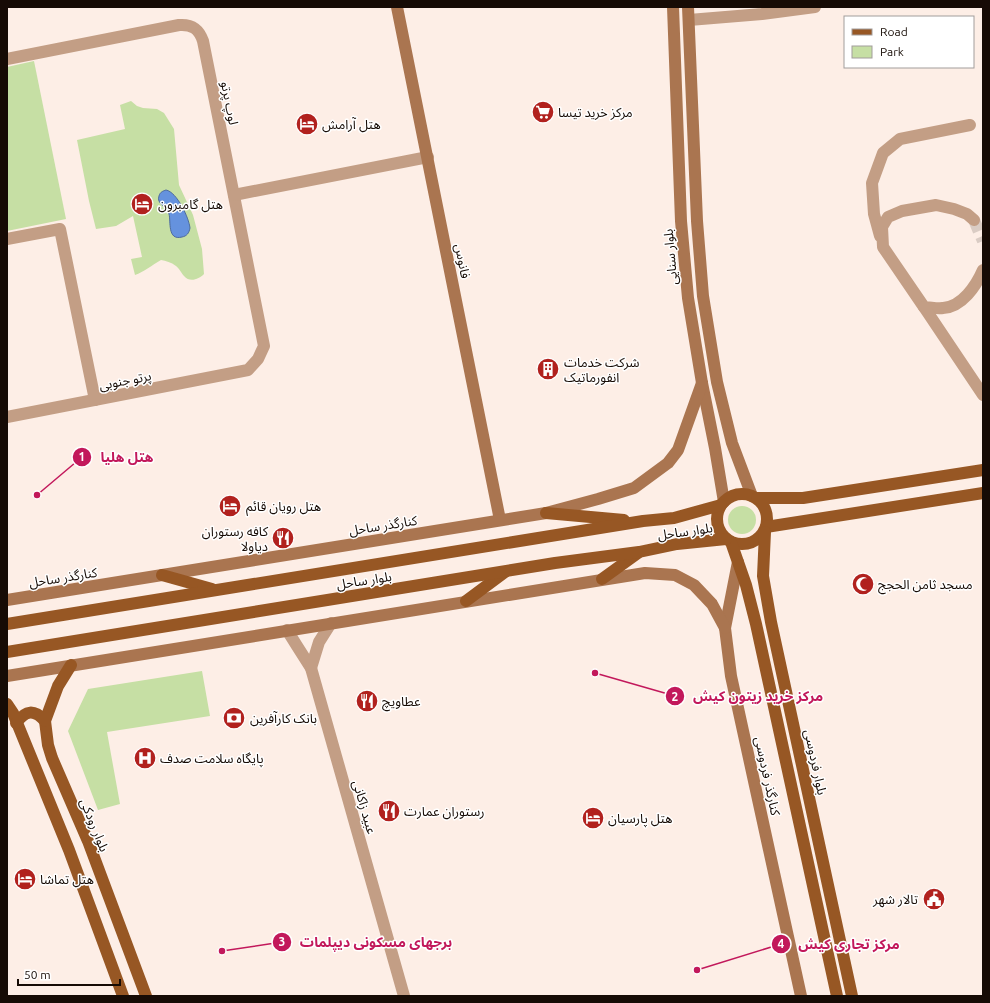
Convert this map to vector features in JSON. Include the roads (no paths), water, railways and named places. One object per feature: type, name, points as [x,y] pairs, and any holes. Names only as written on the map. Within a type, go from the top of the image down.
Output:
[{"type":"main road","points":[[755,497],[763,504],[766,510],[768,517],[766,530],[754,542],[747,544],[740,544],[729,540],[721,533],[718,527],[717,519],[718,512],[723,503],[734,495],[742,494],[755,497],[803,498],[983,470]]},
{"type":"main road","points":[[766,530],[983,493]]},
{"type":"main road","name":"بلوار ساحل","points":[[7,624],[643,521],[674,518],[723,503]]},
{"type":"main road","points":[[546,513],[643,521]]},
{"type":"main road","name":"بلوار فردوسی","points":[[766,530],[763,576],[771,622],[852,996]]},
{"type":"main road","points":[[729,540],[746,585],[756,624],[837,996]]},
{"type":"main road","name":"بلوار ساحل","points":[[7,652],[555,563],[639,552],[678,544],[729,540]]},
{"type":"main road","points":[[602,579],[639,552]]},
{"type":"main road","points":[[466,601],[506,571]]},
{"type":"main road","points":[[162,575],[215,590]]},
{"type":"main road","name":"بلوار رودکی","points":[[71,665],[58,686],[45,721],[48,745],[52,758],[88,841],[146,996]]},
{"type":"main road","points":[[7,704],[13,713],[69,850],[123,996]]},
{"type":"main road","points":[[16,723],[21,716],[34,712],[40,715],[45,721]]},
{"type":"street","name":"فانوس","points":[[397,7],[500,520]]},
{"type":"street","name":"بلوار سنایی","points":[[673,7],[681,221],[688,298],[702,383],[715,448],[723,503]]},
{"type":"street","points":[[688,7],[697,221],[703,296],[717,382],[728,428],[732,443],[755,497]]},
{"type":"street","points":[[689,20],[762,14],[815,7]]},
{"type":"street","name":"لوپ پرتو","points":[[7,58],[185,24],[197,30],[201,35],[264,346],[258,358],[248,370]]},
{"type":"street","points":[[970,125],[900,139],[883,153],[872,183],[874,214],[883,247],[983,395]]},
{"type":"street","points":[[234,195],[428,157]]},
{"type":"street","points":[[883,247],[882,227],[888,217],[902,211],[936,205],[967,214],[974,220]]},
{"type":"street","points":[[7,239],[60,228],[95,400]]},
{"type":"street","points":[[924,307],[944,308],[956,304],[967,294],[979,279],[983,270]]},
{"type":"street","name":"پرتو جنوبی","points":[[7,417],[248,370]]},
{"type":"street","name":"کنارگذر ساحل","points":[[7,600],[546,513],[634,488],[668,463],[678,450],[702,383]]},
{"type":"street","name":"کنارگذر فردوسی","points":[[738,562],[725,628],[731,676],[801,996]]},
{"type":"street","points":[[7,676],[645,573],[675,575],[694,585],[712,604],[725,628]]},
{"type":"street","points":[[311,668],[319,642],[331,623]]},
{"type":"street","name":"عبید زاکانی","points":[[287,630],[311,668],[404,996]]},
{"type":"water","points":[[166,190],[174,195],[178,200],[187,218],[190,228],[188,234],[184,237],[174,236],[171,230],[168,211],[158,199],[160,194]]},
{"type":"tunnel","points":[[974,220],[983,241]]},
{"type":"place","name":"مرکز خرید تیسا","points":[[543,112]]},
{"type":"place","name":"هتل آرامش","points":[[307,124]]},
{"type":"place","name":"هتل گامبرون","points":[[142,204]]},
{"type":"place","name":"شرکت خدمات انفورماتیک","points":[[548,369]]},
{"type":"place","name":"هتل هلیا","points":[[37,495]]},
{"type":"place","name":"هتل رویان قائم","points":[[230,506]]},
{"type":"place","name":"کافه رستوران دیاولا","points":[[283,538]]},
{"type":"place","name":"مسجد ثامن الحجج","points":[[863,584]]},
{"type":"place","name":"مرکز خرید زیتون کیش","points":[[595,673]]},
{"type":"place","name":"عطاویچ","points":[[367,701]]},
{"type":"place","name":"بانک کارآفرین","points":[[234,718]]},
{"type":"place","name":"پایگاه سلامت صدف","points":[[145,758]]},
{"type":"place","name":"رستوران عمارت","points":[[389,811]]},
{"type":"place","name":"هتل پارسیان","points":[[593,818]]},
{"type":"place","name":"هتل تماشا","points":[[25,879]]},
{"type":"place","name":"تالار شهر","points":[[934,899]]},
{"type":"place","name":"برجهای مسکونی دیپلمات","points":[[222,951]]},
{"type":"place","name":"مرکز تجاری کیش","points":[[697,970]]}]
